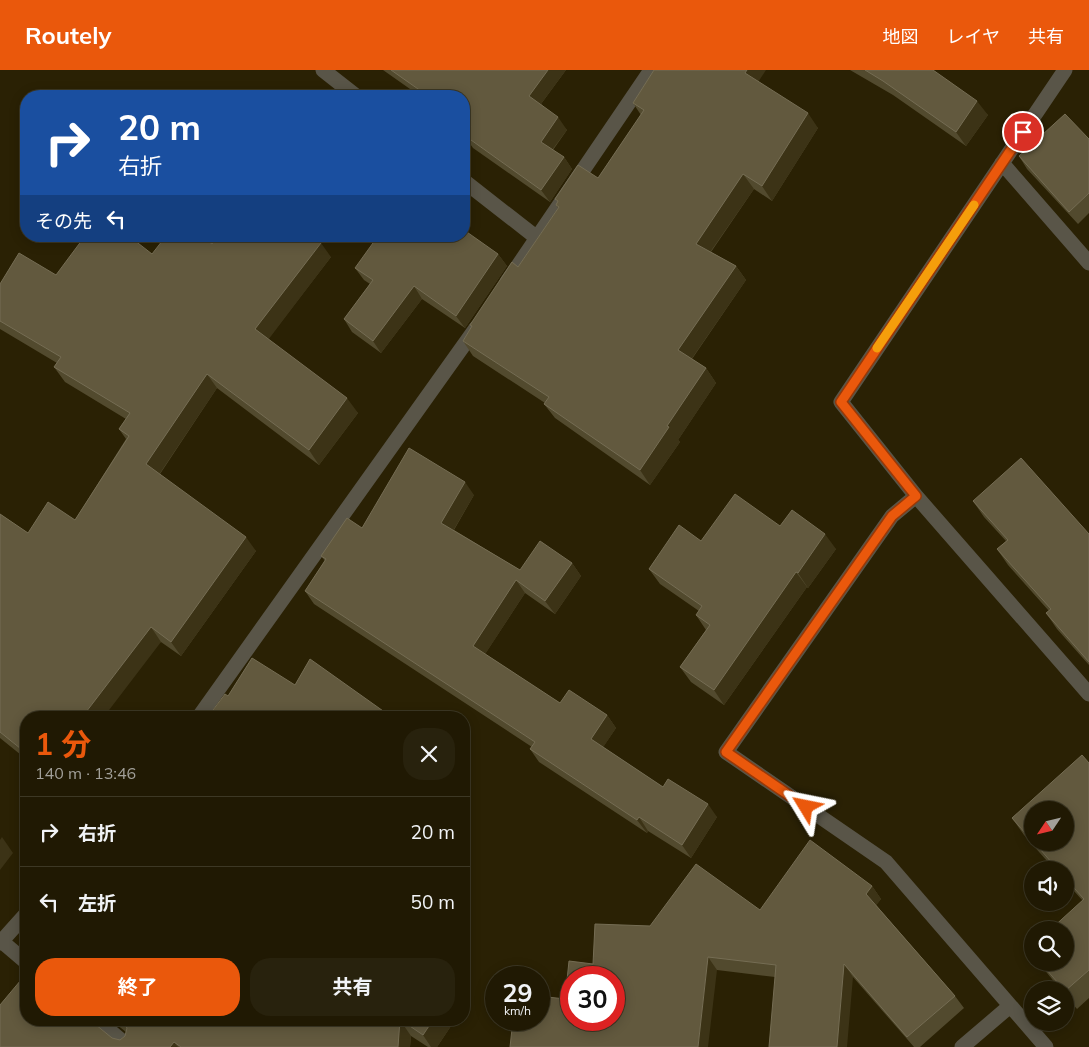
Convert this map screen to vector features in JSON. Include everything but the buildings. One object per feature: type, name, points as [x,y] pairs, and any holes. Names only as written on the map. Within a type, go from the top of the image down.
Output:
[{"type":"street","points":[[323,70],[348,90]]},
{"type":"street","points":[[500,293],[651,70]]},
{"type":"street","points":[[1065,70],[841,402],[916,496],[1089,694]]},
{"type":"street","points":[[1002,163],[1089,263]]},
{"type":"street","points":[[470,186],[537,238]]},
{"type":"street","points":[[203,711],[484,316]]},
{"type":"street","points":[[916,496],[892,516],[726,752],[886,862],[1046,1047]]},
{"type":"street","points":[[20,920],[1,941],[20,957]]},
{"type":"street","points":[[962,1047],[1010,1006]]},
{"type":"street","points":[[104,1026],[129,1047]]},
{"type":"slow traffic","points":[[877,348],[974,205]]},
{"type":"route","points":[[806,807],[726,752],[892,516],[916,496],[841,402],[1023,132]]}]
